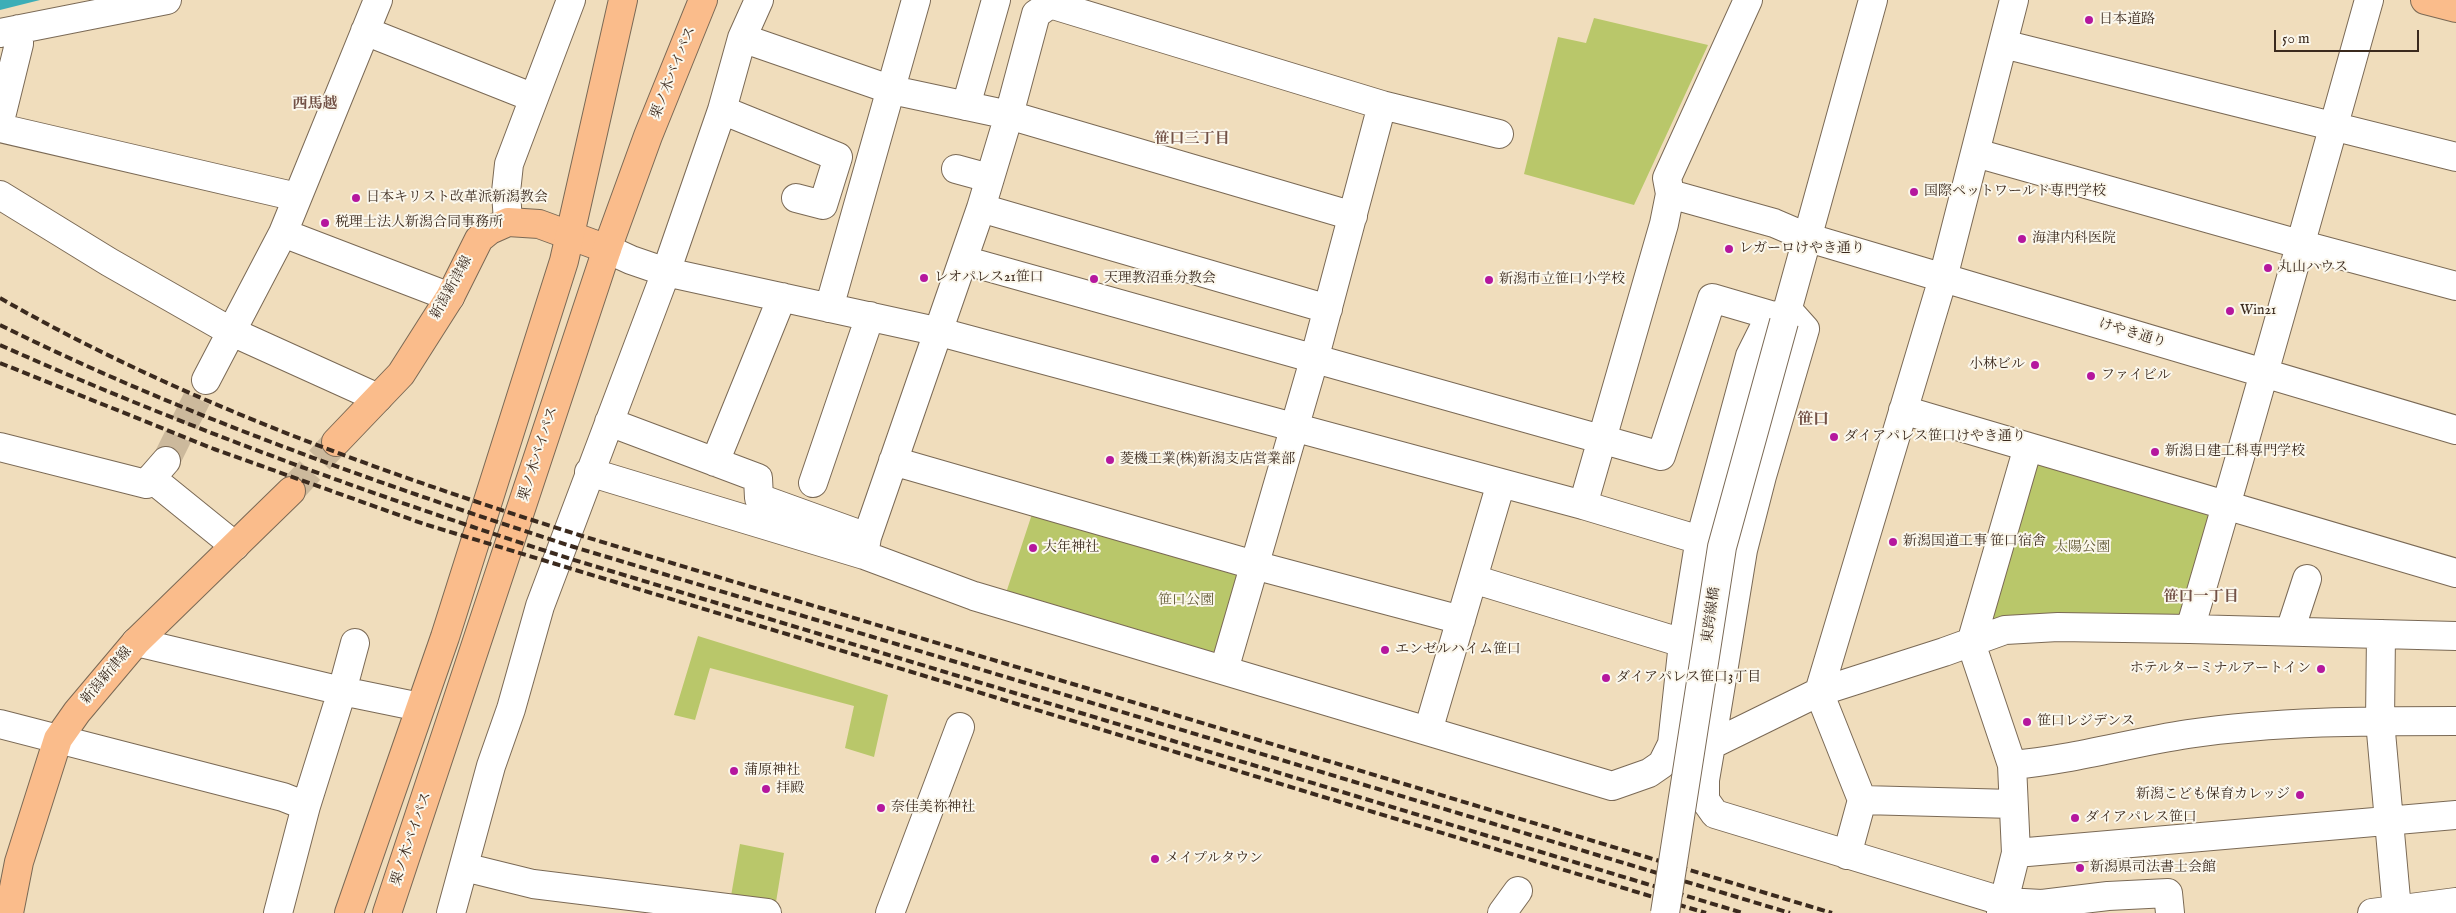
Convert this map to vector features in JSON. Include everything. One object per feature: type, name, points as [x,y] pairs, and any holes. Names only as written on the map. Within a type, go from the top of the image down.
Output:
[{"type":"main road","points":[[349,913],[420,707],[514,422],[564,261],[623,0]]},
{"type":"main road","name":"栗ノ木バイパス","points":[[387,913],[607,248],[648,136],[703,0]]},
{"type":"main road","points":[[2425,0],[2456,8]]},
{"type":"main road","points":[[508,222],[539,224],[607,248]]},
{"type":"main road","name":"新潟新津線","points":[[336,442],[401,374],[450,297],[479,239],[490,230],[508,222]]},
{"type":"main road","name":"新潟新津線","points":[[9,913],[18,862],[58,739],[77,712],[136,642],[291,490]]},
{"type":"street","points":[[0,122],[19,44],[9,31],[167,0]]},
{"type":"street","points":[[206,380],[283,233],[378,0]]},
{"type":"street","points":[[508,222],[506,192],[509,164],[571,0]]},
{"type":"street","points":[[451,913],[491,766],[511,709],[540,606],[666,272],[722,110],[742,38],[759,0]]},
{"type":"street","points":[[829,308],[916,0]]},
{"type":"street","points":[[966,106],[996,0]]},
{"type":"street","points":[[1583,505],[1664,224],[1670,194],[1667,178],[1748,0]]},
{"type":"street","name":"東跨線橋","points":[[1664,913],[1722,547],[1783,316],[1809,238],[1873,0]]},
{"type":"street","points":[[1847,855],[1862,800],[1819,692],[1943,278],[2014,0]]},
{"type":"street","points":[[2190,628],[2265,374],[2299,244],[2369,0]]},
{"type":"street","points":[[866,546],[893,461],[940,332],[981,208],[1010,115],[1036,14],[1050,4],[1382,104],[1500,134]]},
{"type":"street","points":[[365,31],[534,98]]},
{"type":"street","points":[[742,38],[892,90],[1010,115],[1353,216]]},
{"type":"street","points":[[2003,44],[2456,157]]},
{"type":"street","points":[[1224,670],[1295,429],[1382,104]]},
{"type":"street","points":[[722,110],[838,157],[823,205],[796,198]]},
{"type":"street","points":[[0,128],[297,197]]},
{"type":"street","points":[[1976,152],[2299,244],[2456,286]]},
{"type":"street","points":[[956,169],[989,178]]},
{"type":"street","name":"けやき通り","points":[[1670,194],[1774,223],[1809,238],[2456,430]]},
{"type":"street","points":[[0,195],[109,262],[230,331],[378,398]]},
{"type":"street","points":[[981,208],[1328,309]]},
{"type":"street","points":[[283,233],[450,297]]},
{"type":"street","points":[[607,248],[631,260],[666,272],[940,332],[1583,505],[1700,540]]},
{"type":"street","points":[[963,260],[1314,360],[1603,438],[1661,456],[1712,298],[1783,316],[1805,329],[1762,476],[1743,550],[1705,780],[1705,800],[1715,814],[1847,855],[2003,907],[2108,896],[2168,893],[2170,913]]},
{"type":"street","points":[[715,462],[782,297]]},
{"type":"street","points":[[812,483],[870,316]]},
{"type":"street","points":[[608,422],[758,478],[759,498],[974,596],[1612,786],[1649,773],[1662,764],[1672,744],[1683,643],[1700,540],[1750,356],[1767,322],[1783,316]]},
{"type":"street","points":[[1902,410],[2456,573]]},
{"type":"street","points":[[0,447],[146,484],[158,469],[235,546]]},
{"type":"street","points":[[2003,907],[2016,853],[2012,765],[1971,643],[2028,447]]},
{"type":"street","points":[[893,461],[1254,565],[1461,620]]},
{"type":"street","points":[[589,472],[866,546]]},
{"type":"street","points":[[1428,731],[1501,483]]},
{"type":"street","points":[[1473,579],[1683,643]]},
{"type":"street","points":[[2290,631],[2307,579]]},
{"type":"street","points":[[1672,744],[1711,745],[1819,692],[1971,643],[2005,630],[2058,627],[2190,628],[2456,636]]},
{"type":"street","points":[[2381,634],[2380,721],[2387,822],[2385,911],[2456,902]]},
{"type":"street","points":[[136,642],[342,692],[420,707]]},
{"type":"street","points":[[278,913],[306,806],[342,692],[354,643]]},
{"type":"street","points":[[2012,765],[2048,762],[2187,734],[2250,727],[2380,721],[2456,722]]},
{"type":"street","points":[[0,724],[283,797],[306,806]]},
{"type":"street","points":[[890,913],[960,727]]},
{"type":"street","points":[[1862,800],[2013,804]]},
{"type":"street","points":[[2016,853],[2456,815]]},
{"type":"street","points":[[464,867],[534,884],[725,910],[767,913]]},
{"type":"street","points":[[1502,913],[1518,891]]},
{"type":"green space","points":[[1594,18],[1708,45],[1634,205],[1524,174],[1558,37],[1586,43]]},
{"type":"green space","name":"太陽公園","points":[[2034,456],[2213,514],[2184,622],[1981,628]]},
{"type":"green space","name":"笹口公園","points":[[1033,511],[1242,570],[1220,648],[1209,654],[1006,593]]},
{"type":"green space","points":[[698,636],[888,695],[874,757],[845,748],[854,706],[710,668],[695,720],[674,715]]},
{"type":"green space","points":[[740,844],[784,853],[776,902],[731,896]]},
{"type":"water","points":[[0,0],[40,0],[0,10]]},
{"type":"tunnel","points":[[166,461],[206,380]]},
{"type":"tunnel","points":[[291,491],[336,442]]},
{"type":"railway","points":[[0,298],[139,370],[211,402],[356,460],[504,511],[1832,913]]},
{"type":"railway","points":[[0,325],[69,358],[211,419],[428,499],[574,547],[1790,913]]},
{"type":"railway","points":[[0,345],[140,405],[282,460],[426,511],[571,559],[1743,913]]},
{"type":"railway","points":[[0,363],[214,449],[424,524],[1706,913]]},
{"type":"place","name":"日本道路","points":[[2089,20]]},
{"type":"place","name":"国際ペットワールド専門学校","points":[[1914,192]]},
{"type":"place","name":"日本キリスト改革派新潟教会","points":[[356,198]]},
{"type":"place","name":"税理士法人新潟合同事務所","points":[[325,223]]},
{"type":"place","name":"海津内科医院","points":[[2022,239]]},
{"type":"place","name":"レガーロけやき通り","points":[[1729,249]]},
{"type":"place","name":"丸山ハウス","points":[[2268,268]]},
{"type":"place","name":"レオパレス21笹口","points":[[924,278]]},
{"type":"place","name":"天理教沼垂分教会","points":[[1094,279]]},
{"type":"place","name":"新潟市立笹口小学校","points":[[1489,280]]},
{"type":"place","name":"Win21","points":[[2230,311]]},
{"type":"place","name":"小林ビル","points":[[2035,365]]},
{"type":"place","name":"ファイビル","points":[[2091,376]]},
{"type":"place","name":"ダイアパレス笹口けやき通り","points":[[1834,437]]},
{"type":"place","name":"新潟日建工科専門学校","points":[[2155,452]]},
{"type":"place","name":"菱機工業(株)新潟支店営業部","points":[[1110,460]]},
{"type":"place","name":"新潟国道工事 笹口宿舎","points":[[1893,542]]},
{"type":"place","name":"大年神社","points":[[1033,548]]},
{"type":"place","name":"エンゼルハイム笹口","points":[[1385,650]]},
{"type":"place","name":"ホテルターミナルアートイン","points":[[2321,669]]},
{"type":"place","name":"ダイアパレス笹口3丁目","points":[[1606,678]]},
{"type":"place","name":"笹口レジデンス","points":[[2027,722]]},
{"type":"place","name":"蒲原神社","points":[[734,771]]},
{"type":"place","name":"拝殿","points":[[766,789]]},
{"type":"place","name":"新潟こども保育カレッジ","points":[[2300,795]]},
{"type":"place","name":"奈佳美祢神社","points":[[881,808]]},
{"type":"place","name":"ダイアパレス笹口","points":[[2075,818]]},
{"type":"place","name":"メイプルタウン","points":[[1155,859]]},
{"type":"place","name":"新潟県司法書士会館","points":[[2080,868]]},
{"type":"district","name":"西馬越","points":[[315,105]]},
{"type":"district","name":"笹口三丁目","points":[[1192,140]]},
{"type":"district","name":"笹口","points":[[1813,421]]},
{"type":"district","name":"笹口一丁目","points":[[2201,598]]}]
